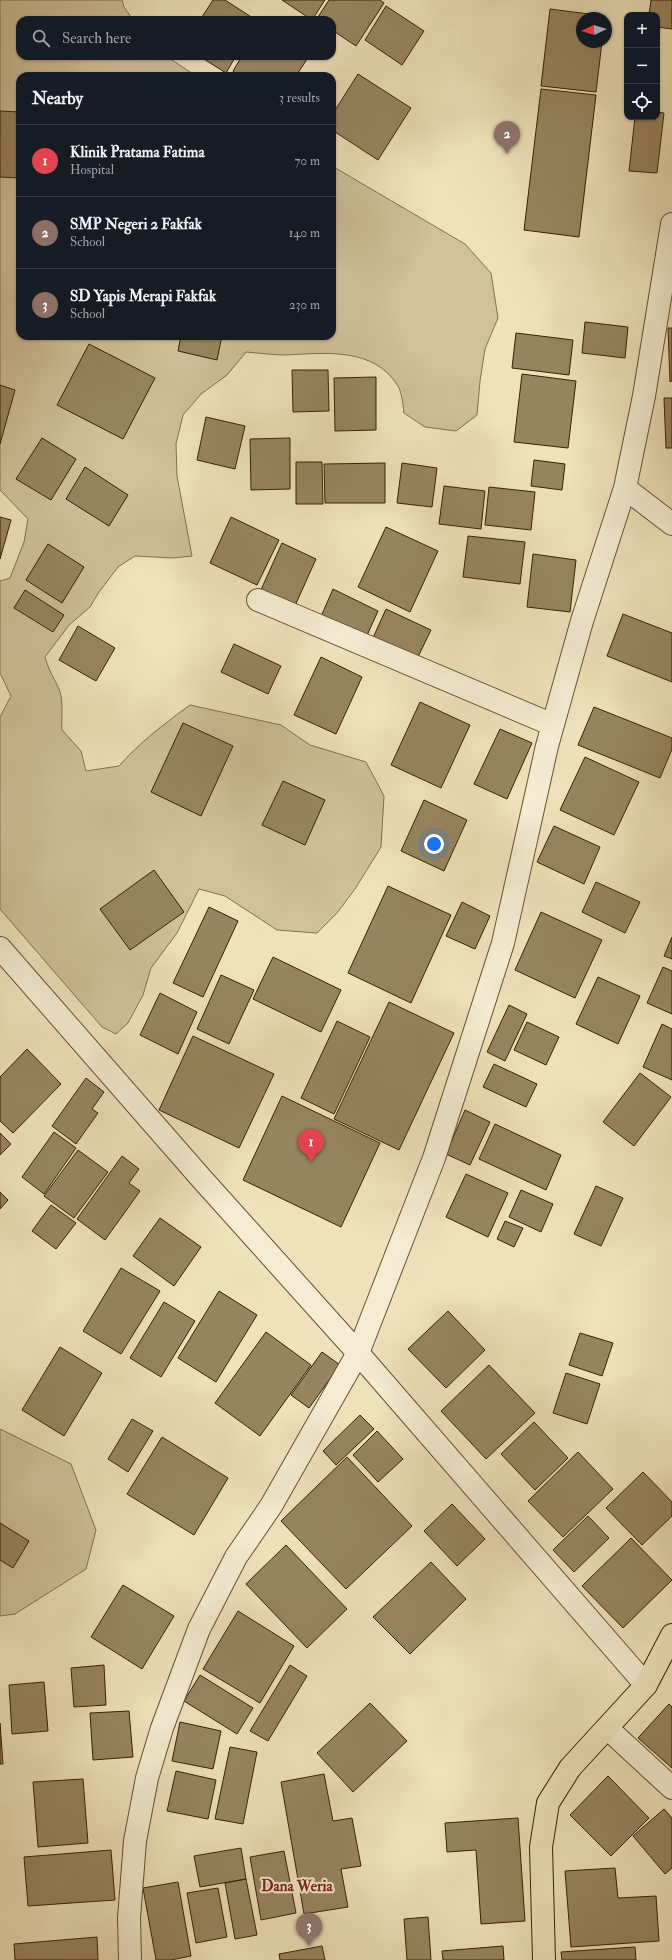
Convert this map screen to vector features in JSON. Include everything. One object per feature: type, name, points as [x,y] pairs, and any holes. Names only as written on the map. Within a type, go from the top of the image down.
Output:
[{"type":"main road","points":[[544,1960],[541,1847],[548,1803],[570,1768],[646,1684],[672,1635]]},
{"type":"street","points":[[130,1960],[129,1918],[136,1841],[147,1778],[162,1728],[196,1636],[236,1557],[271,1506],[358,1352],[434,1158],[503,943],[553,725],[582,621],[625,488],[644,396],[672,224]]},
{"type":"street","points":[[625,488],[672,524]]},
{"type":"street","points":[[258,600],[553,725]]},
{"type":"street","points":[[0,948],[201,1178],[358,1352],[646,1684]]},
{"type":"street","points":[[607,1728],[672,1788]]},
{"type":"shaded area","points":[[0,0],[122,0],[124,7],[130,16],[16,16],[16,60],[172,60],[190,72],[16,72],[16,340],[336,340],[336,168],[465,244],[491,273],[498,318],[485,349],[477,415],[456,431],[425,427],[404,413],[398,386],[388,373],[376,364],[363,359],[348,355],[333,354],[281,355],[246,352],[227,375],[201,394],[183,415],[176,444],[177,476],[192,556],[173,558],[135,556],[118,567],[99,592],[90,607],[69,625],[45,657],[61,694],[62,730],[81,751],[86,771],[119,766],[144,741],[190,705],[281,725],[310,745],[366,762],[384,796],[381,847],[355,889],[337,913],[317,933],[277,930],[225,896],[199,889],[177,933],[151,968],[143,995],[128,1023],[116,1034],[102,1027],[0,909],[0,717],[11,696],[0,673],[0,581],[10,578],[24,542],[28,519],[0,490]]},
{"type":"shaded area","points":[[0,1429],[71,1464],[96,1530],[86,1569],[15,1614],[0,1616]]},
{"type":"building","points":[[213,0],[225,0],[250,16],[203,16]]},
{"type":"building","points":[[282,0],[325,0],[315,16],[306,16]]},
{"type":"building","points":[[329,0],[380,0],[384,3],[356,46],[336,33],[336,16],[319,16]]},
{"type":"building","points":[[651,0],[672,0],[672,29],[660,27],[660,12],[649,12]]},
{"type":"building","points":[[386,6],[424,31],[402,65],[365,40]]},
{"type":"building","points":[[550,9],[576,12],[576,48],[601,48],[596,92],[541,86]]},
{"type":"building","points":[[205,60],[234,60],[227,72]]},
{"type":"building","points":[[240,60],[306,60],[299,72],[233,71]]},
{"type":"building","points":[[358,74],[411,108],[378,160],[336,133],[336,109]]},
{"type":"building","points":[[541,89],[596,95],[579,237],[524,230]]},
{"type":"building","points":[[0,111],[16,112],[16,178],[0,177]]},
{"type":"building","points":[[660,112],[664,113],[657,173],[629,171],[635,120],[660,120]]},
{"type":"building","points":[[585,322],[628,327],[625,358],[582,353]]},
{"type":"building","points":[[668,328],[672,328],[672,381],[670,382]]},
{"type":"building","points":[[516,333],[573,340],[569,375],[512,368]]},
{"type":"building","points":[[180,340],[221,340],[217,360],[178,351]]},
{"type":"building","points":[[89,344],[155,378],[123,439],[57,405]]},
{"type":"building","points":[[292,370],[328,370],[329,411],[293,412]]},
{"type":"building","points":[[522,374],[576,381],[568,448],[514,442]]},
{"type":"building","points":[[376,377],[376,430],[335,431],[334,378]]},
{"type":"building","points":[[0,385],[15,390],[0,444]]},
{"type":"building","points":[[664,398],[672,398],[672,448],[666,448]]},
{"type":"building","points":[[206,417],[245,426],[235,469],[197,460]]},
{"type":"building","points":[[42,438],[76,459],[51,500],[16,479]]},
{"type":"building","points":[[290,438],[290,489],[251,490],[250,439]]},
{"type":"building","points":[[534,460],[565,464],[562,490],[531,486]]},
{"type":"building","points":[[296,462],[322,462],[323,504],[296,504]]},
{"type":"building","points":[[385,463],[385,503],[325,503],[324,464]]},
{"type":"building","points":[[402,463],[437,468],[432,507],[397,503]]},
{"type":"building","points":[[85,467],[128,495],[109,526],[66,499]]},
{"type":"building","points":[[444,486],[485,491],[481,529],[439,524]]},
{"type":"building","points":[[489,487],[535,492],[531,530],[485,525]]},
{"type":"building","points":[[0,517],[11,520],[0,559]]},
{"type":"building","points":[[231,517],[279,540],[257,585],[210,563]]},
{"type":"building","points":[[386,527],[438,551],[410,612],[358,587]]},
{"type":"building","points":[[468,536],[525,542],[520,584],[463,577]]},
{"type":"building","points":[[282,543],[316,559],[294,608],[260,592]]},
{"type":"building","points":[[48,544],[84,567],[62,603],[26,580]]},
{"type":"building","points":[[533,554],[576,560],[570,612],[527,607]]},
{"type":"building","points":[[333,589],[378,611],[364,642],[319,621]]},
{"type":"building","points":[[25,590],[64,615],[53,632],[14,608]]},
{"type":"building","points":[[386,609],[431,630],[416,661],[372,640]]},
{"type":"building","points":[[623,614],[672,633],[672,682],[607,656]]},
{"type":"building","points":[[78,626],[115,648],[96,681],[59,660]]},
{"type":"building","points":[[234,644],[281,666],[268,694],[221,672]]},
{"type":"building","points":[[321,657],[362,677],[336,734],[294,715]]},
{"type":"building","points":[[420,702],[470,725],[441,788],[391,765]]},
{"type":"building","points":[[594,707],[672,738],[672,749],[660,778],[578,745]]},
{"type":"building","points":[[183,723],[233,746],[201,816],[151,792]]},
{"type":"building","points":[[500,729],[532,743],[507,799],[474,784]]},
{"type":"building","points":[[585,757],[639,782],[614,835],[560,810]]},
{"type":"building","points":[[283,781],[325,800],[305,845],[262,825]]},
{"type":"building","points":[[424,800],[467,820],[444,871],[401,851]]},
{"type":"building","points":[[554,826],[600,847],[584,884],[537,862]]},
{"type":"building","points":[[154,870],[184,912],[130,950],[100,909]]},
{"type":"building","points":[[596,882],[640,902],[625,933],[582,912]]},
{"type":"building","points":[[388,886],[451,915],[411,1003],[348,973]]},
{"type":"building","points":[[462,902],[490,916],[475,949],[446,936]]},
{"type":"building","points":[[209,907],[238,921],[203,997],[173,983]]},
{"type":"building","points":[[541,912],[602,940],[575,998],[515,970]]},
{"type":"building","points":[[672,937],[672,959],[664,956]]},
{"type":"building","points":[[273,957],[341,990],[321,1032],[253,999]]},
{"type":"building","points":[[663,967],[672,971],[672,1014],[647,1003]]},
{"type":"building","points":[[221,975],[254,990],[229,1044],[197,1029]]},
{"type":"building","points":[[598,977],[640,996],[618,1044],[576,1024]]},
{"type":"building","points":[[160,993],[197,1012],[178,1054],[140,1035]]},
{"type":"building","points":[[389,1002],[454,1033],[399,1150],[334,1119]]},
{"type":"building","points":[[509,1005],[527,1014],[505,1061],[487,1052]]},
{"type":"building","points":[[337,1021],[370,1037],[334,1114],[301,1098]]},
{"type":"building","points":[[527,1022],[559,1037],[546,1065],[514,1050]]},
{"type":"building","points":[[662,1024],[672,1029],[672,1080],[643,1067]]},
{"type":"building","points":[[193,1036],[274,1074],[239,1148],[159,1110]]},
{"type":"building","points":[[27,1049],[61,1084],[13,1133],[0,1121],[0,1077]]},
{"type":"building","points":[[494,1064],[537,1084],[526,1107],[483,1087]]},
{"type":"building","points":[[640,1073],[671,1097],[634,1146],[603,1122]]},
{"type":"building","points":[[86,1078],[104,1092],[92,1109],[98,1113],[76,1144],[52,1126]]},
{"type":"building","points":[[282,1096],[380,1143],[341,1227],[243,1180]]},
{"type":"building","points":[[465,1110],[490,1122],[470,1165],[446,1154]]},
{"type":"building","points":[[495,1124],[561,1155],[546,1190],[479,1159]]},
{"type":"building","points":[[54,1132],[76,1148],[44,1194],[22,1177]]},
{"type":"building","points":[[0,1133],[11,1144],[0,1155]]},
{"type":"building","points":[[78,1150],[108,1172],[74,1218],[44,1196]]},
{"type":"building","points":[[122,1156],[139,1169],[129,1183],[140,1191],[105,1240],[77,1219]]},
{"type":"building","points":[[466,1174],[508,1193],[488,1237],[446,1217]]},
{"type":"building","points":[[596,1186],[623,1198],[601,1246],[574,1234]]},
{"type":"building","points":[[521,1190],[553,1204],[541,1232],[509,1217]]},
{"type":"building","points":[[0,1192],[8,1200],[0,1209]]},
{"type":"building","points":[[51,1205],[76,1223],[56,1249],[32,1231]]},
{"type":"building","points":[[160,1218],[201,1247],[174,1286],[133,1256]]},
{"type":"building","points":[[505,1221],[523,1228],[514,1247],[497,1239]]},
{"type":"building","points":[[121,1268],[160,1291],[121,1354],[83,1331]]},
{"type":"building","points":[[219,1291],[257,1315],[216,1382],[178,1358]]},
{"type":"building","points":[[164,1302],[195,1321],[161,1377],[130,1358]]},
{"type":"building","points":[[448,1311],[485,1350],[446,1388],[408,1349]]},
{"type":"building","points":[[266,1332],[311,1365],[260,1436],[215,1403]]},
{"type":"building","points":[[580,1333],[613,1343],[602,1376],[569,1365]]},
{"type":"building","points":[[60,1347],[102,1373],[64,1436],[22,1410]]},
{"type":"building","points":[[322,1352],[340,1365],[309,1408],[291,1395]]},
{"type":"building","points":[[489,1365],[535,1413],[486,1459],[441,1411]]},
{"type":"building","points":[[566,1373],[600,1384],[587,1424],[553,1413]]},
{"type":"building","points":[[360,1415],[374,1429],[336,1465],[323,1451]]},
{"type":"building","points":[[132,1419],[153,1431],[128,1472],[108,1459]]},
{"type":"building","points":[[534,1422],[568,1458],[535,1490],[501,1454]]},
{"type":"building","points":[[377,1431],[403,1459],[378,1482],[353,1455]]},
{"type":"building","points":[[162,1437],[228,1478],[194,1535],[127,1494]]},
{"type":"building","points":[[578,1452],[613,1489],[563,1537],[528,1501]]},
{"type":"building","points":[[347,1457],[412,1526],[346,1589],[281,1521]]},
{"type":"building","points":[[643,1472],[672,1502],[672,1516],[642,1545],[606,1508]]},
{"type":"building","points":[[452,1504],[485,1539],[457,1566],[424,1531]]},
{"type":"building","points":[[588,1516],[609,1538],[574,1572],[553,1550]]},
{"type":"building","points":[[0,1523],[29,1541],[13,1568],[0,1560]]},
{"type":"building","points":[[631,1538],[672,1580],[623,1628],[582,1586]]},
{"type":"building","points":[[286,1545],[347,1609],[307,1648],[246,1584]]},
{"type":"building","points":[[431,1562],[466,1599],[410,1654],[373,1617]]},
{"type":"building","points":[[123,1585],[174,1616],[142,1669],[91,1637]]},
{"type":"building","points":[[238,1611],[294,1646],[260,1703],[203,1669]]},
{"type":"building","points":[[104,1665],[106,1705],[74,1707],[71,1668]]},
{"type":"building","points":[[290,1665],[307,1676],[268,1741],[250,1731]]},
{"type":"building","points":[[200,1675],[253,1708],[237,1734],[184,1701]]},
{"type":"building","points":[[44,1682],[48,1731],[12,1734],[9,1685]]},
{"type":"building","points":[[370,1703],[407,1741],[353,1792],[317,1753]]},
{"type":"building","points":[[669,1704],[672,1707],[672,1768],[638,1738]]},
{"type":"building","points":[[129,1711],[133,1757],[93,1760],[90,1713]]},
{"type":"building","points":[[180,1722],[221,1731],[213,1769],[172,1761]]},
{"type":"building","points":[[0,1723],[3,1764],[0,1764]]},
{"type":"building","points":[[230,1747],[257,1752],[243,1824],[215,1819]]},
{"type":"building","points":[[176,1771],[216,1780],[208,1819],[167,1811]]},
{"type":"building","points":[[324,1774],[333,1821],[352,1818],[361,1866],[341,1869],[348,1907],[304,1914],[281,1782]]},
{"type":"building","points":[[608,1776],[649,1818],[611,1856],[570,1815]]},
{"type":"building","points":[[83,1779],[88,1843],[38,1847],[33,1782]]},
{"type":"building","points":[[664,1809],[672,1818],[672,1868],[665,1874],[633,1836]]},
{"type":"building","points":[[518,1818],[525,1921],[481,1924],[476,1850],[447,1852],[445,1823]]},
{"type":"building","points":[[241,1848],[246,1879],[200,1887],[194,1856]]},
{"type":"building","points":[[111,1850],[115,1900],[28,1906],[24,1857]]},
{"type":"building","points":[[284,1851],[296,1913],[261,1920],[250,1857]]},
{"type":"building","points":[[615,1868],[618,1898],[656,1896],[659,1941],[571,1947],[565,1871]]},
{"type":"building","points":[[246,1879],[257,1935],[235,1939],[225,1883]]},
{"type":"building","points":[[178,1882],[191,1956],[171,1960],[156,1960],[143,1888]]},
{"type":"building","points":[[218,1888],[227,1937],[196,1943],[187,1893]]},
{"type":"building","points":[[428,1917],[431,1960],[407,1960],[404,1919]]},
{"type":"building","points":[[97,1937],[98,1960],[15,1960],[14,1944]]},
{"type":"building","points":[[322,1946],[325,1960],[280,1960],[279,1954]]},
{"type":"building","points":[[503,1946],[504,1960],[443,1960],[442,1951]]},
{"type":"building","points":[[635,1947],[636,1960],[562,1960],[561,1952]]},
{"type":"place","name":"SMP Negeri 2 Fakfak","points":[[507,154]]},
{"type":"place","name":"Klinik Pratama Fatima","points":[[311,1162]]},
{"type":"place","name":"SD Yapis Merapi Fakfak","points":[[309,1946]]},
{"type":"district","name":"Dana Weria","points":[[297,1886]]}]
